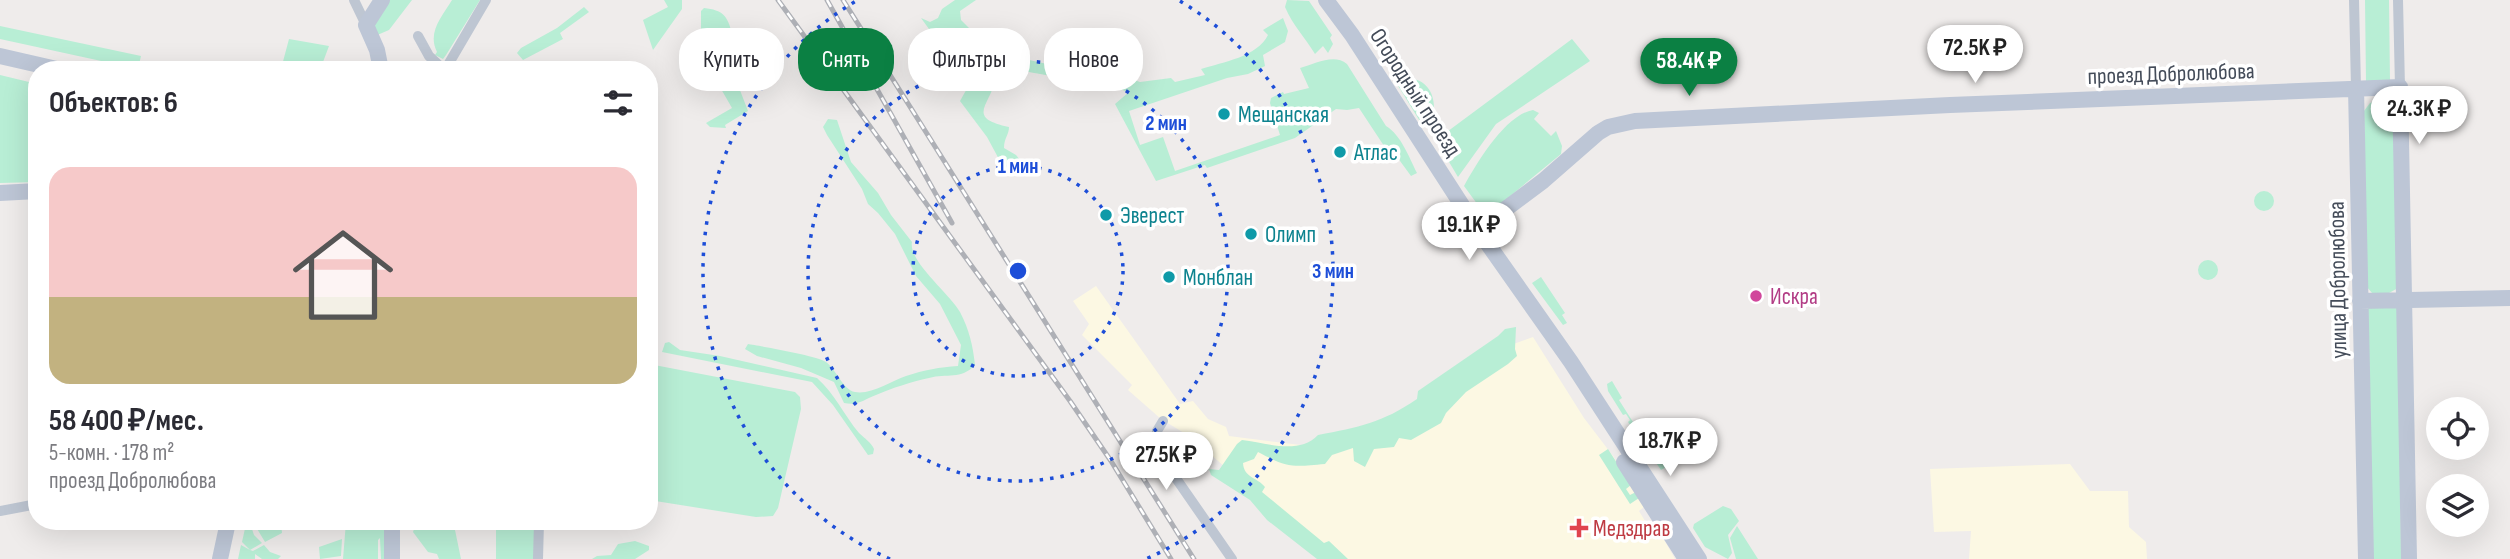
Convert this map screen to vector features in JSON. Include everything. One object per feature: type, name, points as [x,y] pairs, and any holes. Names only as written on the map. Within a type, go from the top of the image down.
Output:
[{"type":"street","points":[[354,0],[379,61]]},
{"type":"street","points":[[366,25],[382,0]]},
{"type":"street","points":[[449,61],[486,0]]},
{"type":"street","name":"Огородный проезд","points":[[1316,0],[1424,166],[1571,362],[1699,559]]},
{"type":"street","name":"Огородный проезд","points":[[1326,0],[1352,35],[1496,267],[1686,559]]},
{"type":"street","name":"улица Добролюбова","points":[[2354,0],[2366,559]]},
{"type":"street","points":[[2398,0],[2409,559]]},
{"type":"street","points":[[418,36],[434,61]]},
{"type":"street","points":[[0,56],[28,62]]},
{"type":"street","name":"проезд Добролюбова","points":[[1475,232],[1543,181],[1598,133],[1608,127],[1635,121],[1961,104],[2400,87]]},
{"type":"street","points":[[0,193],[28,191]]},
{"type":"street","points":[[2360,301],[2510,298]]},
{"type":"street","points":[[1163,421],[1157,430],[1154,447],[1232,559]]},
{"type":"street","points":[[0,511],[28,506]]},
{"type":"street","points":[[220,559],[226,530]]},
{"type":"street","points":[[392,530],[392,559]]},
{"type":"street","points":[[538,559],[539,530]]},
{"type":"shaded area","points":[[1096,286],[1180,404],[1193,401],[1208,419],[1226,427],[1229,436],[1301,445],[1358,437],[1508,346],[1533,337],[1639,498],[1644,507],[1639,511],[1653,534],[1659,531],[1675,559],[1332,559],[1189,436],[1161,419],[1128,390],[1132,385],[1082,335],[1089,324],[1073,301]]},
{"type":"shaded area","points":[[2070,464],[2090,491],[2128,491],[2129,527],[2146,542],[2147,559],[1969,559],[1971,531],[1934,532],[1930,469]]},
{"type":"green space","points":[[387,0],[412,0],[389,30],[375,36],[373,24]]},
{"type":"green space","points":[[452,0],[480,0],[443,59],[435,55],[435,31]]},
{"type":"green space","points":[[664,0],[682,0],[682,9],[653,50],[643,20],[668,7]]},
{"type":"green space","points":[[955,0],[976,0],[960,11],[961,20],[969,28],[928,28],[921,18],[930,22],[938,18],[942,9]]},
{"type":"green space","points":[[1287,0],[1309,1],[1332,35],[1330,38],[1333,44],[1328,53],[1323,46],[1315,54],[1288,14],[1285,7]]},
{"type":"green space","points":[[2365,0],[2389,0],[2390,82],[2366,82]]},
{"type":"green space","points":[[584,7],[589,12],[560,33],[563,39],[523,60],[517,53],[521,48],[557,28]]},
{"type":"green space","points":[[704,8],[716,10],[724,15],[730,28],[701,28],[701,11]]},
{"type":"green space","points":[[1283,18],[1288,31],[1285,42],[1263,55],[1265,66],[1248,74],[1227,78],[1129,111],[1140,145],[1163,137],[1175,171],[1280,135],[1270,103],[1271,98],[1283,92],[1284,94],[1309,88],[1300,68],[1336,59],[1347,64],[1386,126],[1408,153],[1417,173],[1411,176],[1392,150],[1388,152],[1359,108],[1336,109],[1295,138],[1207,168],[1205,165],[1156,181],[1115,104],[1129,92],[1126,91],[1143,91],[1143,82],[1171,78],[1175,82],[1205,75],[1201,69],[1239,58],[1256,49],[1268,35],[1263,30]]},
{"type":"green space","points":[[0,26],[141,56],[140,61],[101,61],[0,39]]},
{"type":"green space","points":[[289,39],[329,46],[323,61],[283,61]]},
{"type":"green space","points":[[1572,39],[1590,61],[1496,124],[1458,177],[1436,140]]},
{"type":"green space","points":[[1030,60],[1044,63],[1044,75],[1030,72]]},
{"type":"green space","points":[[0,75],[28,82],[28,182],[0,183]]},
{"type":"green space","points":[[1410,79],[1422,82],[1430,90],[1434,102],[1433,114],[1421,123],[1397,84]]},
{"type":"green space","points":[[722,91],[740,91],[748,111],[725,125],[726,128],[710,127],[706,123],[732,108]]},
{"type":"green space","points":[[966,91],[991,91],[984,113],[995,123],[1009,127],[1004,148],[1020,160],[1007,174],[987,137],[960,101]]},
{"type":"green space","points":[[2388,101],[2393,109],[2398,288],[2389,293],[2372,293],[2367,287],[2364,111],[2370,103]]},
{"type":"green space","points":[[1533,110],[1539,113],[1534,119],[1551,136],[1556,131],[1562,146],[1561,154],[1486,216],[1464,186],[1502,130],[1512,121]]},
{"type":"green space","points":[[828,119],[837,120],[851,162],[878,193],[912,242],[916,258],[960,312],[973,351],[975,365],[970,370],[915,381],[849,404],[844,403],[834,382],[801,368],[757,356],[745,349],[748,344],[821,360],[830,365],[847,387],[855,392],[874,390],[919,372],[958,366],[961,345],[940,304],[916,276],[895,234],[868,204],[862,189],[823,127]]},
{"type":"green space","points":[[2260,191],[2268,191],[2274,201],[2268,211],[2260,211],[2254,205],[2254,197]]},
{"type":"green space","points":[[2208,260],[2215,263],[2218,270],[2215,277],[2208,280],[2201,277],[2198,270],[2201,263]]},
{"type":"green space","points":[[1541,277],[1565,313],[1562,315],[1567,323],[1563,325],[1532,283]]},
{"type":"green space","points":[[2399,307],[2401,559],[2373,559],[2368,308]]},
{"type":"green space","points":[[1516,327],[1517,356],[1466,392],[1446,413],[1441,423],[1411,440],[1399,438],[1394,447],[1374,449],[1365,467],[1354,461],[1353,448],[1332,455],[1325,464],[1290,465],[1258,452],[1254,459],[1243,463],[1248,475],[1265,487],[1262,492],[1324,543],[1329,541],[1348,559],[1317,559],[1267,520],[1250,500],[1211,475],[1209,469],[1219,470],[1242,440],[1282,446],[1302,445],[1318,435],[1358,426],[1393,414],[1417,399],[1418,391],[1505,329]]},
{"type":"green space","points":[[669,342],[680,350],[720,356],[817,378],[859,433],[871,444],[873,454],[868,455],[833,405],[812,382],[662,352],[665,343]]},
{"type":"green space","points":[[658,366],[795,392],[800,397],[801,409],[778,508],[773,516],[756,517],[658,501]]},
{"type":"green space","points":[[1612,381],[1622,398],[1619,400],[1640,433],[1647,429],[1668,466],[1661,470],[1628,422],[1630,420],[1626,414],[1623,415],[1608,391],[1607,384]]},
{"type":"green space","points":[[1608,449],[1631,485],[1626,489],[1630,495],[1636,492],[1639,498],[1630,504],[1599,455]]},
{"type":"green space","points":[[1723,506],[1731,509],[1739,521],[1728,535],[1732,553],[1728,559],[1705,547],[1693,528],[1694,524]]},
{"type":"green space","points":[[1737,526],[1758,559],[1736,559],[1730,538]]},
{"type":"green space","points":[[245,530],[252,530],[262,543],[250,550],[242,542]]},
{"type":"green space","points":[[258,530],[282,530],[282,533],[265,542]]},
{"type":"green space","points":[[345,530],[386,530],[384,559],[381,559],[380,538],[378,559],[343,559]]},
{"type":"green space","points":[[455,530],[461,559],[439,559],[437,554],[428,552],[413,532]]},
{"type":"green space","points":[[496,530],[535,530],[534,559],[496,559]]},
{"type":"green space","points":[[342,539],[341,556],[320,559],[319,547]]},
{"type":"green space","points":[[635,541],[649,546],[649,550],[635,559],[592,559],[611,555],[618,544]]},
{"type":"green space","points":[[241,545],[253,551],[264,545],[270,552],[281,556],[278,559],[262,559],[255,554],[255,559],[238,559]]},
{"type":"railway","points":[[778,0],[1070,401],[1111,461],[1171,559]]},
{"type":"railway","points":[[827,0],[952,223]]},
{"type":"railway","points":[[843,0],[1194,559]]},
{"type":"place","name":"Мещанская","points":[[1224,114]]},
{"type":"place","name":"Атлас","points":[[1340,152]]},
{"type":"place","name":"Эверест","points":[[1106,215]]},
{"type":"place","name":"Олимп","points":[[1251,234]]},
{"type":"place","name":"Монблан","points":[[1169,277]]},
{"type":"place","name":"Искра","points":[[1756,296]]},
{"type":"place","name":"Медздрав","points":[[1579,528]]}]
